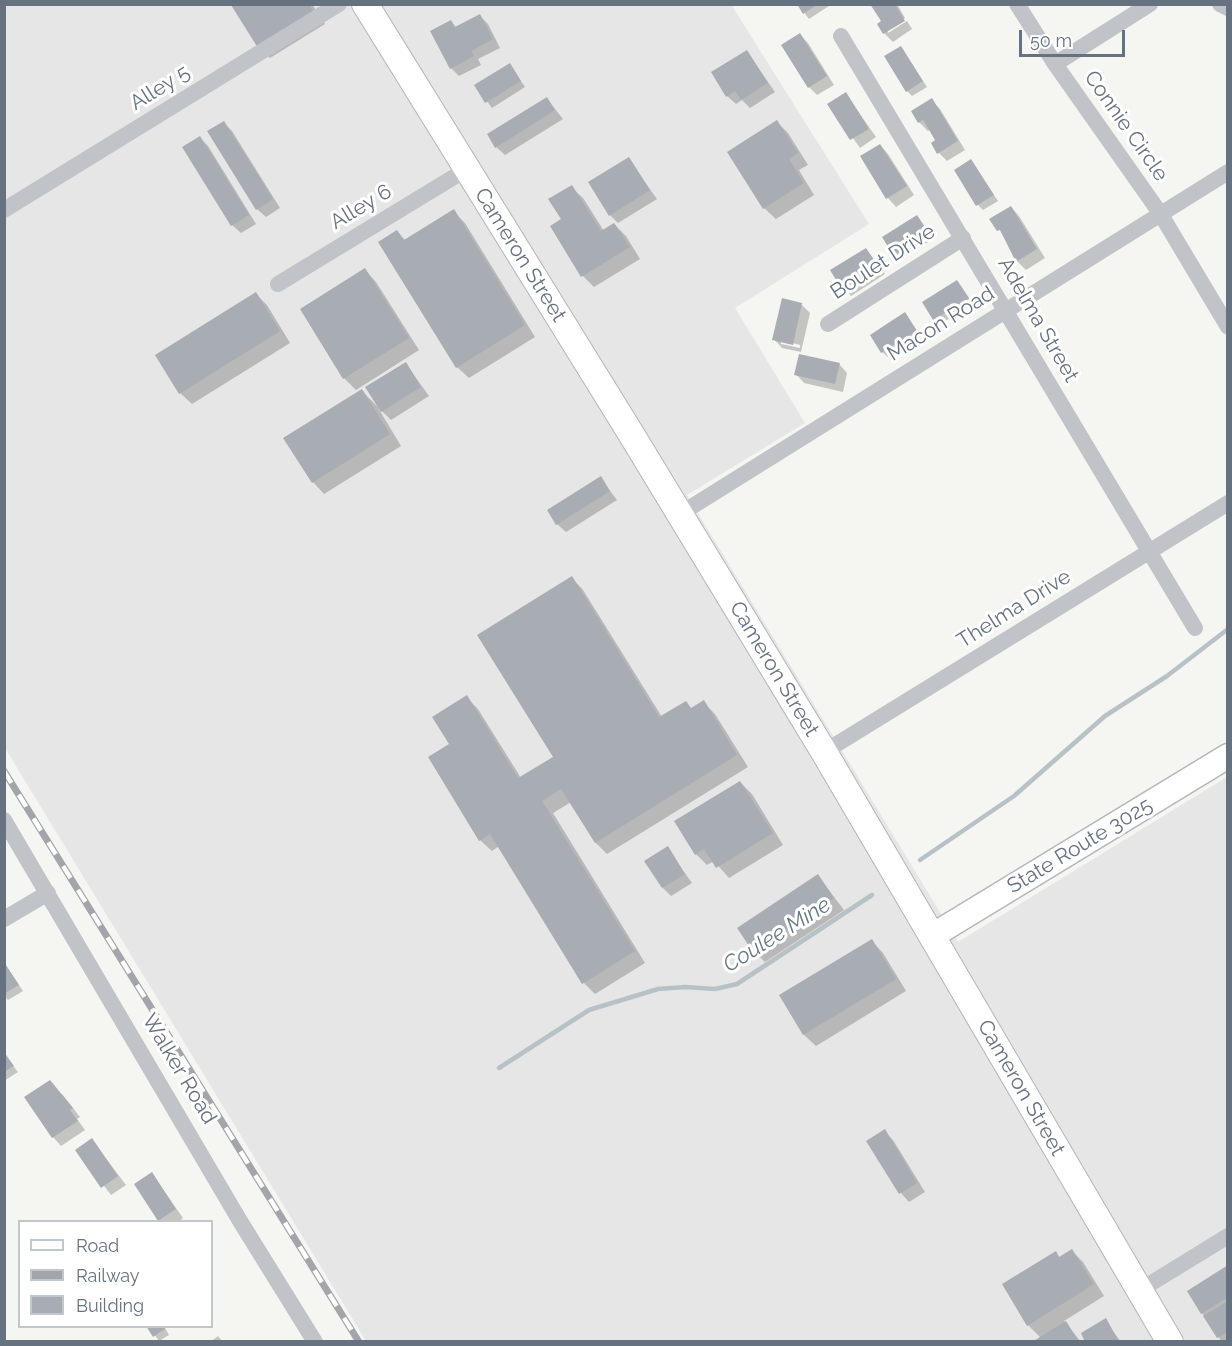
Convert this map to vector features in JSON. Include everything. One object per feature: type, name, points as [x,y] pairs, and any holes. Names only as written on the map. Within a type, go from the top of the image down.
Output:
[{"type":"main road","name":"Cameron Street","points":[[365,4],[824,752],[1170,1341]]},
{"type":"main road","name":"State Route 3025","points":[[932,936],[1227,756]]},
{"type":"street","name":"Alley 5","points":[[4,210],[339,4]]},
{"type":"street","name":"Connie Circle","points":[[1017,4],[1055,64],[1160,213],[1227,327]]},
{"type":"street","points":[[1055,64],[1150,4]]},
{"type":"street","points":[[1220,4],[1227,8]]},
{"type":"street","name":"Adelma Street","points":[[841,36],[1195,628]]},
{"type":"street","name":"Alley 6","points":[[278,284],[467,169]]},
{"type":"street","name":"Macon Road","points":[[680,514],[1227,172]]},
{"type":"street","name":"Boulet Drive","points":[[828,324],[963,238]]},
{"type":"street","name":"Thelma Drive","points":[[824,752],[1227,503]]},
{"type":"street","name":"Walker Road","points":[[4,820],[240,1221],[315,1341]]},
{"type":"street","points":[[4,919],[48,893]]},
{"type":"street","points":[[1140,1290],[1227,1236]]},
{"type":"shaded area","points":[[5,5],[734,5],[732,6],[869,224],[735,308],[805,423],[687,495],[958,942],[1227,777],[1227,1341],[366,1341],[5,748]]},
{"type":"building","points":[[797,4],[818,4],[803,14]]},
{"type":"building","points":[[870,4],[895,4],[905,21],[883,34],[877,24],[881,21]]},
{"type":"building","points":[[231,5],[309,5],[314,12],[258,48]]},
{"type":"building","points":[[480,14],[493,39],[471,51],[474,56],[450,69],[430,31],[451,20],[455,27]]},
{"type":"building","points":[[800,33],[827,76],[808,88],[781,45]]},
{"type":"building","points":[[901,46],[923,81],[906,92],[884,56]]},
{"type":"building","points":[[747,50],[768,83],[741,100],[735,91],[726,97],[711,72]]},
{"type":"building","points":[[510,63],[521,81],[485,103],[474,85]]},
{"type":"building","points":[[846,92],[869,129],[850,140],[827,104]]},
{"type":"building","points":[[547,97],[555,110],[495,148],[487,134]]},
{"type":"building","points":[[932,98],[958,141],[937,154],[931,143],[935,140],[923,120],[918,123],[911,111]]},
{"type":"building","points":[[777,120],[798,153],[789,159],[804,183],[763,209],[727,152]]},
{"type":"building","points":[[224,121],[273,199],[256,210],[207,131]]},
{"type":"building","points":[[200,136],[249,215],[231,226],[182,147]]},
{"type":"building","points":[[880,144],[907,186],[886,199],[860,156]]},
{"type":"building","points":[[629,157],[650,190],[609,216],[588,182]]},
{"type":"building","points":[[971,159],[994,195],[976,206],[954,170]]},
{"type":"building","points":[[572,185],[601,231],[614,223],[630,247],[581,277],[550,226],[561,219],[548,199]]},
{"type":"building","points":[[1011,206],[1037,249],[1016,262],[1000,230],[997,231],[989,219]]},
{"type":"building","points":[[454,209],[525,325],[456,368],[378,242],[397,230],[404,240]]},
{"type":"building","points":[[917,215],[929,233],[893,255],[882,237]]},
{"type":"building","points":[[866,248],[878,266],[841,288],[830,270]]},
{"type":"building","points":[[365,268],[409,338],[343,379],[300,309]]},
{"type":"building","points":[[957,280],[969,298],[933,320],[922,302]]},
{"type":"building","points":[[256,292],[280,331],[179,394],[155,355]]},
{"type":"building","points":[[782,298],[802,303],[793,345],[772,340]]},
{"type":"building","points":[[905,312],[917,331],[881,353],[870,335]]},
{"type":"building","points":[[799,354],[840,363],[835,384],[794,375]]},
{"type":"building","points":[[406,362],[421,387],[381,412],[365,387]]},
{"type":"building","points":[[362,389],[390,434],[312,483],[283,438]]},
{"type":"building","points":[[601,476],[610,491],[556,525],[547,510]]},
{"type":"building","points":[[572,576],[659,717],[686,701],[691,708],[704,700],[737,755],[595,843],[561,789],[542,801],[635,951],[582,984],[490,834],[479,841],[428,757],[449,744],[432,717],[467,695],[518,778],[553,757],[477,635]]},
{"type":"building","points":[[740,781],[773,833],[716,868],[704,849],[695,855],[674,821]]},
{"type":"building","points":[[668,846],[685,874],[662,888],[644,861]]},
{"type":"building","points":[[818,874],[834,898],[753,952],[737,928]]},
{"type":"building","points":[[872,939],[896,979],[803,1035],[779,995]]},
{"type":"building","points":[[4,962],[19,985],[4,994]]},
{"type":"building","points":[[4,1052],[14,1066],[4,1072]]},
{"type":"building","points":[[50,1080],[73,1108],[70,1110],[78,1121],[52,1138],[24,1097]]},
{"type":"building","points":[[885,1129],[917,1183],[899,1194],[866,1141]]},
{"type":"building","points":[[92,1138],[118,1176],[101,1188],[75,1150]]},
{"type":"building","points":[[152,1172],[176,1209],[157,1220],[134,1184]]},
{"type":"building","points":[[1072,1249],[1094,1284],[1027,1326],[1002,1284],[1056,1251],[1059,1257]]},
{"type":"building","points":[[1228,1265],[1228,1297],[1201,1314],[1187,1291]]},
{"type":"building","points":[[1228,1301],[1228,1332],[1217,1338],[1203,1316]]},
{"type":"building","points":[[1106,1318],[1119,1342],[1085,1342],[1081,1333]]},
{"type":"building","points":[[1066,1321],[1079,1342],[1032,1342]]},
{"type":"building","points":[[147,1328],[164,1328],[165,1329],[153,1337]]},
{"type":"waterway","name":"Coulee Mine","points":[[920,860],[1014,796],[1105,716],[1167,676],[1228,629]]},
{"type":"waterway","name":"Coulee Mine","points":[[499,1068],[589,1010],[658,989],[685,987],[715,989],[737,984],[872,895]]},
{"type":"railway","points":[[4,771],[359,1342]]}]
